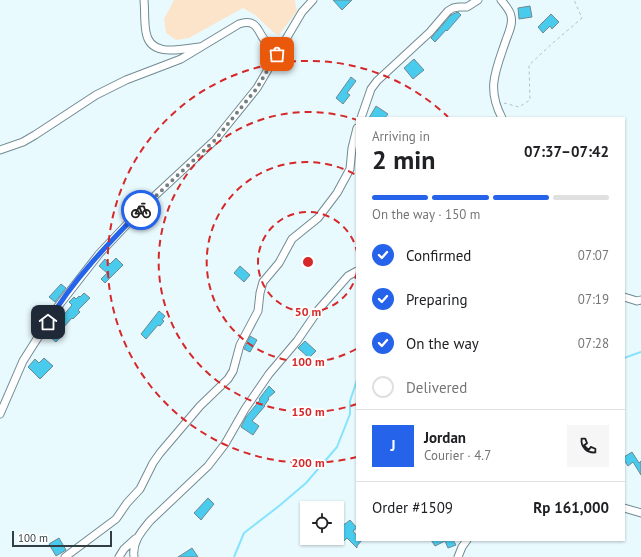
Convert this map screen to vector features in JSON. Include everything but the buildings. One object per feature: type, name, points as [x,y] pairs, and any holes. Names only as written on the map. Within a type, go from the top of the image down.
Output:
[{"type":"street","points":[[144,0],[146,32],[148,40],[153,46],[159,50],[203,46]]},
{"type":"street","points":[[0,414],[24,361],[68,292],[99,254],[131,220],[215,140],[257,88],[302,12],[313,0]]},
{"type":"street","points":[[360,117],[371,89],[377,81],[430,32],[448,11],[453,8],[467,7],[478,0]]},
{"type":"street","points":[[501,0],[509,9],[511,16],[511,27],[494,74],[493,93],[497,109],[501,117]]},
{"type":"street","points":[[0,150],[23,142],[96,95],[126,80],[181,59],[239,24],[249,22],[254,24],[266,41],[271,44],[284,42]]},
{"type":"street","points":[[65,557],[116,519],[127,503],[140,489],[153,463],[160,453],[200,406],[231,375],[237,361],[240,345],[258,310],[261,286],[263,282],[279,263],[292,239],[318,218],[337,193],[350,169],[352,148],[356,132]]},
{"type":"street","points":[[119,557],[124,548],[137,537],[150,521],[208,466],[225,444],[245,409],[269,374],[296,341],[319,309],[348,276],[356,272]]},
{"type":"street","points":[[625,297],[637,301],[641,300]]},
{"type":"street","points":[[625,508],[641,513]]},
{"type":"street","points":[[134,557],[134,544],[137,537]]},
{"type":"street","points":[[458,557],[466,541]]},
{"type":"path","points":[[502,103],[519,106],[530,100],[529,65],[582,18],[574,0]]},
{"type":"shaded area","points":[[174,0],[295,0],[297,11],[279,35],[274,33],[255,15],[243,8],[189,38],[176,40],[166,33],[164,19]]},
{"type":"waterway","points":[[625,358],[641,352]]},
{"type":"waterway","points":[[234,557],[244,533],[306,483],[337,447],[350,414],[350,401],[356,383]]},
{"type":"way so far","points":[[141,210],[215,140],[257,88],[277,54]]},
{"type":"route","points":[[48,322],[82,274],[141,210]]}]
